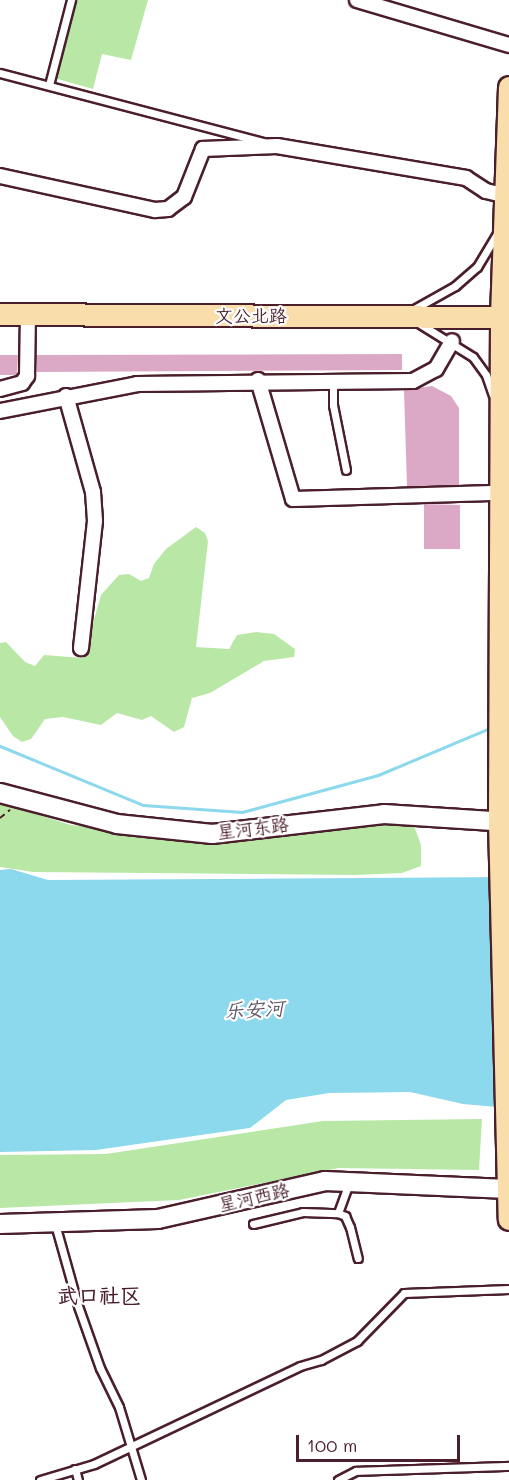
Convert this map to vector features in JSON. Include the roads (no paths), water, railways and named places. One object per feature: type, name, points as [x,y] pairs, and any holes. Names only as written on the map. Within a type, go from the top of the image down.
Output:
[{"type":"main road","points":[[509,87],[503,195],[506,228],[505,409],[501,493],[500,708],[504,821],[509,1219]]},
{"type":"main road","name":"文公北路","points":[[0,314],[505,317]]},
{"type":"street","points":[[357,0],[509,45]]},
{"type":"street","points":[[0,176],[155,210],[168,208],[184,197],[203,149],[277,146],[466,178],[486,191],[503,195]]},
{"type":"street","points":[[0,389],[22,383],[27,376],[28,314]]},
{"type":"street","points":[[0,411],[66,396],[136,384],[422,379],[436,369],[452,341]]},
{"type":"street","points":[[258,381],[293,499],[501,493]]},
{"type":"street","points":[[66,396],[93,492],[94,521],[81,648]]},
{"type":"street","name":"星河东路","points":[[0,793],[117,824],[212,834],[384,814],[504,821]]},
{"type":"street","name":"星河西路","points":[[0,1224],[158,1219],[318,1181],[350,1180],[507,1189]]},
{"type":"lane","points":[[49,85],[71,0]]},
{"type":"lane","points":[[0,73],[277,146]]},
{"type":"lane","points":[[401,316],[455,286],[477,267],[506,228]]},
{"type":"lane","points":[[401,316],[452,341],[473,357],[505,409]]},
{"type":"lane","points":[[333,381],[333,405],[346,470]]},
{"type":"lane","points":[[338,1213],[350,1180]]},
{"type":"lane","points":[[253,1224],[303,1212],[338,1213],[345,1216],[350,1227],[358,1258]]},
{"type":"lane","points":[[54,1221],[82,1316],[131,1445],[141,1480]]},
{"type":"lane","points":[[40,1480],[94,1464],[357,1341],[404,1293],[509,1289]]},
{"type":"lane","points":[[338,1480],[356,1471],[509,1466]]},
{"type":"lane","points":[[75,1469],[78,1480]]},
{"type":"water","name":"乐安河","points":[[11,869],[48,880],[509,877],[509,1108],[463,1104],[410,1092],[329,1093],[286,1100],[250,1128],[96,1150],[0,1152],[0,870]]},
{"type":"waterway","points":[[0,746],[143,805],[242,812],[378,775],[490,728]]},
{"type":"district","name":"武口社区","points":[[99,1295]]}]
